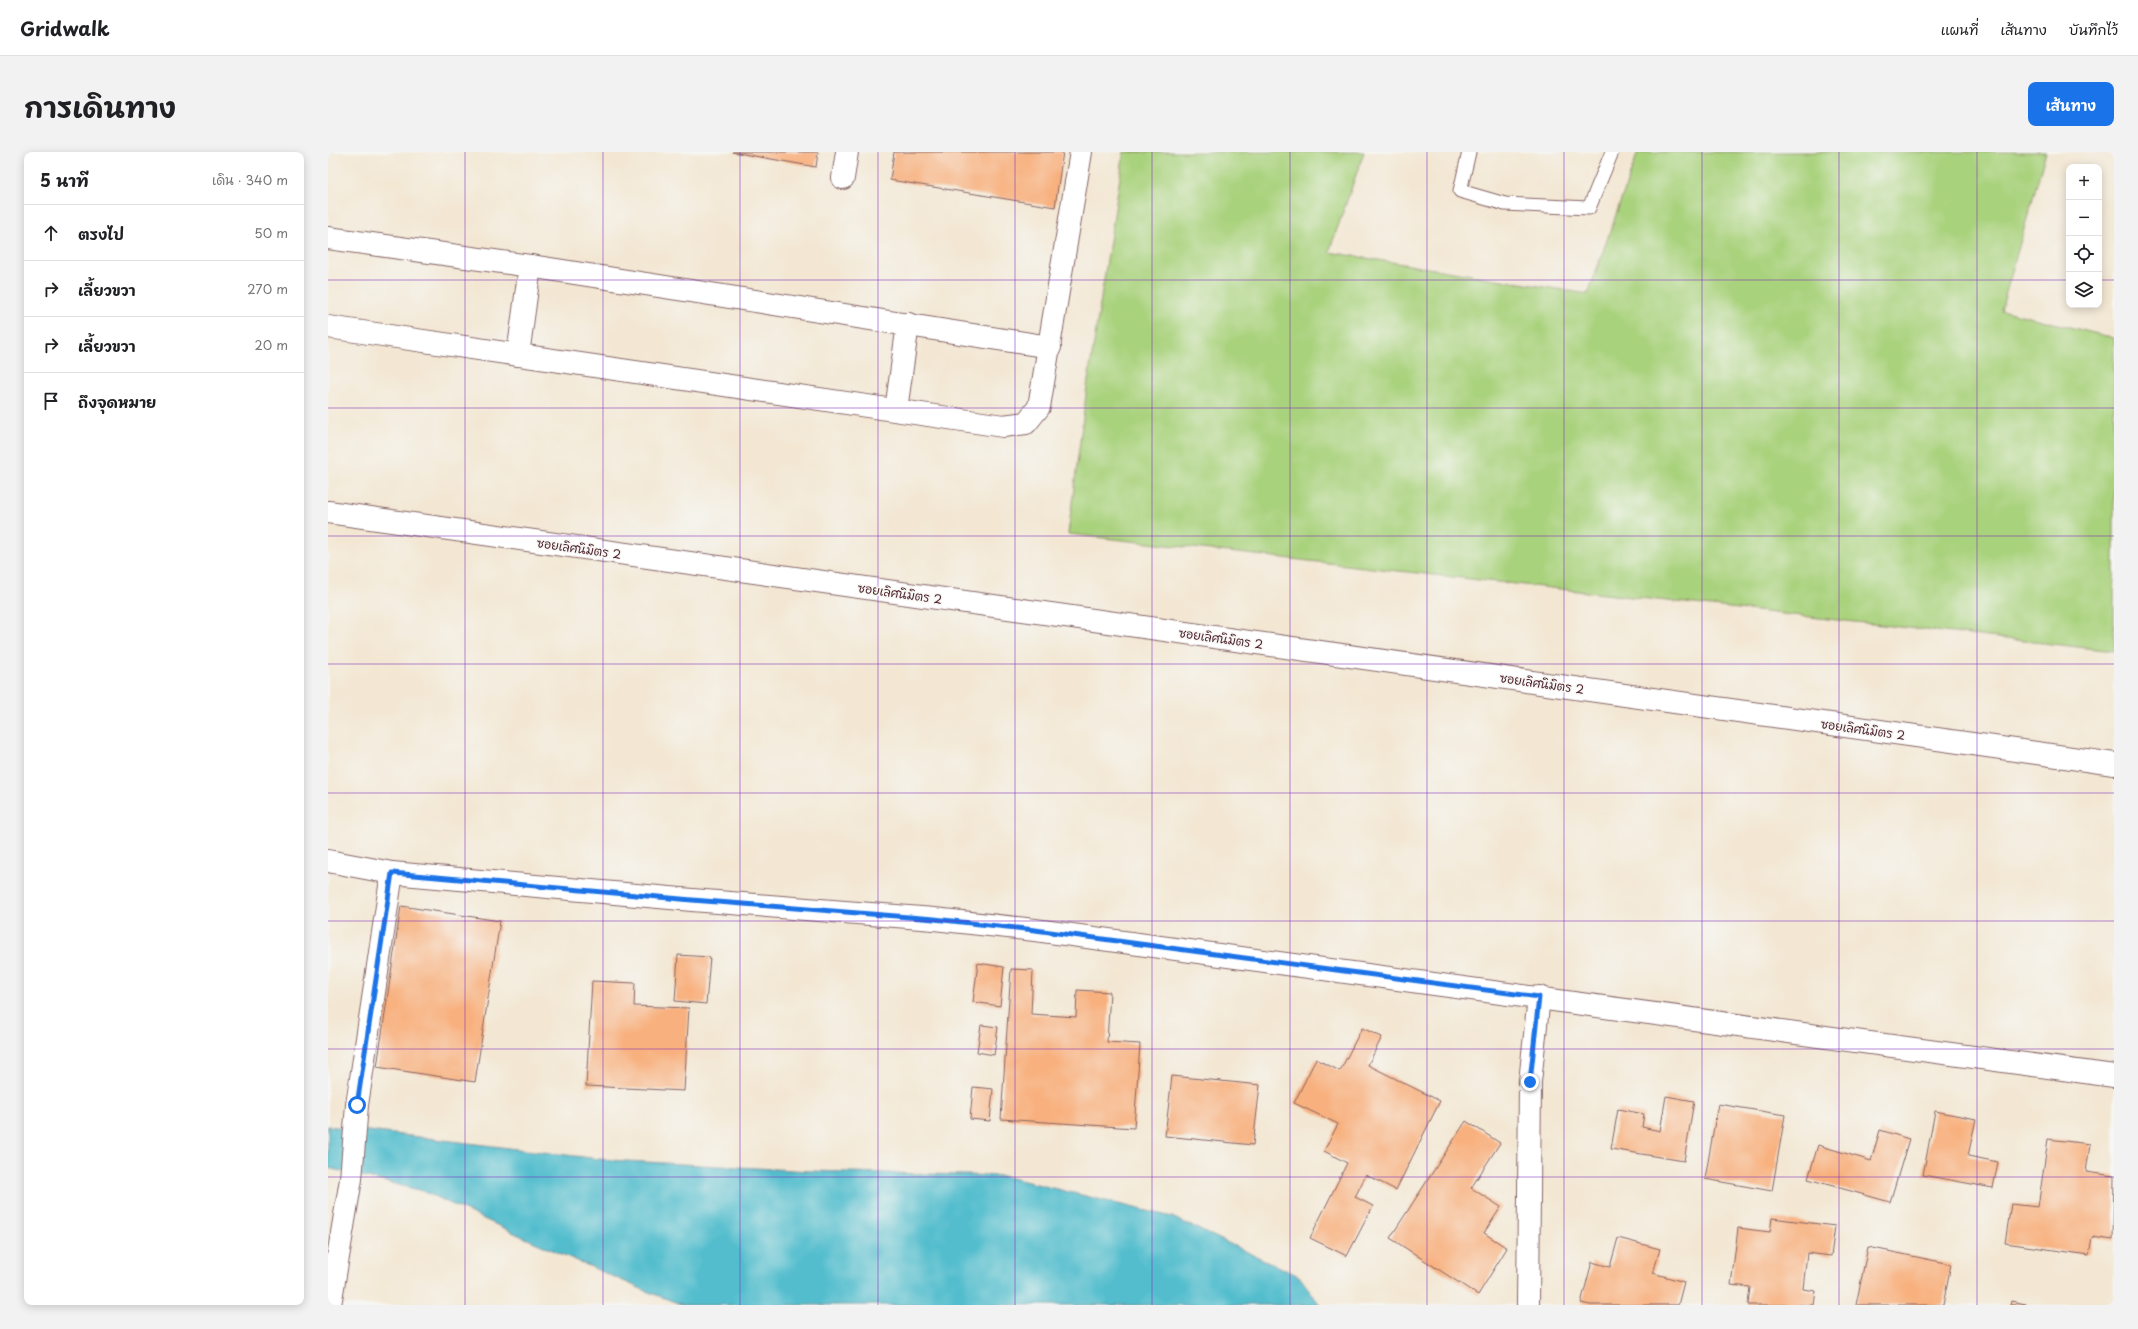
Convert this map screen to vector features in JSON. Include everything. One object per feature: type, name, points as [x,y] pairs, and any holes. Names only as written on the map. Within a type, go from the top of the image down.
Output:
[{"type":"street","points":[[843,178],[847,152]]},
{"type":"street","points":[[328,327],[1003,426],[1026,423],[1039,407],[1050,348],[1081,152]]},
{"type":"street","points":[[328,238],[530,266],[908,324],[1050,348]]},
{"type":"street","points":[[518,355],[530,266]]},
{"type":"street","points":[[896,410],[908,324]]},
{"type":"street","name":"ซอยเลิศนิมิตร 2","points":[[328,512],[2114,764]]},
{"type":"street","points":[[328,861],[392,873],[692,900],[934,919],[1035,930],[2114,1076]]},
{"type":"street","points":[[330,1305],[351,1179],[357,1105],[392,873]]},
{"type":"street","points":[[1528,1305],[1530,1082],[1539,997]]},
{"type":"lane","points":[[1469,152],[1460,191],[1505,204],[1589,208],[1612,152]]},
{"type":"green space","points":[[1124,152],[1364,152],[1329,252],[1588,294],[1638,152],[2046,152],[2001,310],[2114,338],[2114,651],[1068,534],[1087,387]]},
{"type":"water","points":[[328,1126],[608,1160],[811,1171],[1003,1176],[1172,1217],[1299,1276],[1320,1305],[683,1305],[646,1291],[423,1191],[328,1168]]},
{"type":"building","points":[[732,152],[818,152],[816,167]]},
{"type":"building","points":[[894,152],[1063,152],[1055,207],[890,180]]},
{"type":"building","points":[[401,906],[500,921],[475,1082],[377,1067]]},
{"type":"building","points":[[678,955],[710,957],[706,1004],[675,1001]]},
{"type":"building","points":[[978,963],[1004,967],[1000,1006],[973,1002]]},
{"type":"building","points":[[1011,969],[1033,970],[1031,1014],[1076,1017],[1077,990],[1110,992],[1107,1042],[1140,1044],[1134,1128],[1001,1119]]},
{"type":"building","points":[[592,981],[635,983],[634,1006],[689,1008],[684,1091],[586,1086]]},
{"type":"building","points":[[981,1025],[998,1027],[994,1055],[977,1052]]},
{"type":"building","points":[[1362,1028],[1382,1037],[1368,1065],[1440,1101],[1396,1190],[1366,1175],[1355,1197],[1373,1206],[1347,1256],[1310,1238],[1347,1163],[1324,1151],[1338,1124],[1294,1103],[1316,1059],[1340,1071]]},
{"type":"building","points":[[1172,1076],[1260,1085],[1253,1145],[1165,1136]]},
{"type":"building","points":[[973,1087],[993,1089],[990,1121],[970,1119]]},
{"type":"building","points":[[1666,1096],[1694,1101],[1684,1161],[1611,1149],[1618,1109],[1644,1114],[1642,1127],[1660,1131]]},
{"type":"building","points":[[1718,1104],[1785,1115],[1772,1191],[1705,1179]]},
{"type":"building","points":[[1935,1111],[1976,1119],[1968,1156],[1998,1162],[1993,1188],[1923,1175]]},
{"type":"building","points":[[1466,1121],[1500,1143],[1471,1188],[1501,1207],[1484,1233],[1507,1248],[1478,1295],[1390,1238]]},
{"type":"building","points":[[1880,1130],[1909,1139],[1890,1202],[1808,1179],[1818,1145],[1871,1161]]},
{"type":"building","points":[[2048,1139],[2090,1144],[2086,1172],[2114,1176],[2113,1240],[2092,1237],[2089,1255],[2005,1243],[2011,1204],[2038,1207]]},
{"type":"building","points":[[1772,1218],[1835,1226],[1831,1256],[1807,1253],[1803,1289],[1816,1291],[1814,1305],[1748,1305],[1750,1287],[1731,1285],[1738,1228],[1770,1232]]},
{"type":"building","points":[[1618,1238],[1660,1249],[1653,1273],[1684,1282],[1678,1305],[1590,1305],[1581,1303],[1592,1262],[1610,1267]]},
{"type":"building","points":[[1868,1247],[1951,1264],[1943,1305],[1856,1305]]},
{"type":"building","points":[[2011,1301],[2026,1304],[2026,1305],[2010,1305]]},
{"type":"route","points":[[357,1105],[392,873],[692,900],[934,919],[1035,930],[1539,997],[1530,1082]]}]
